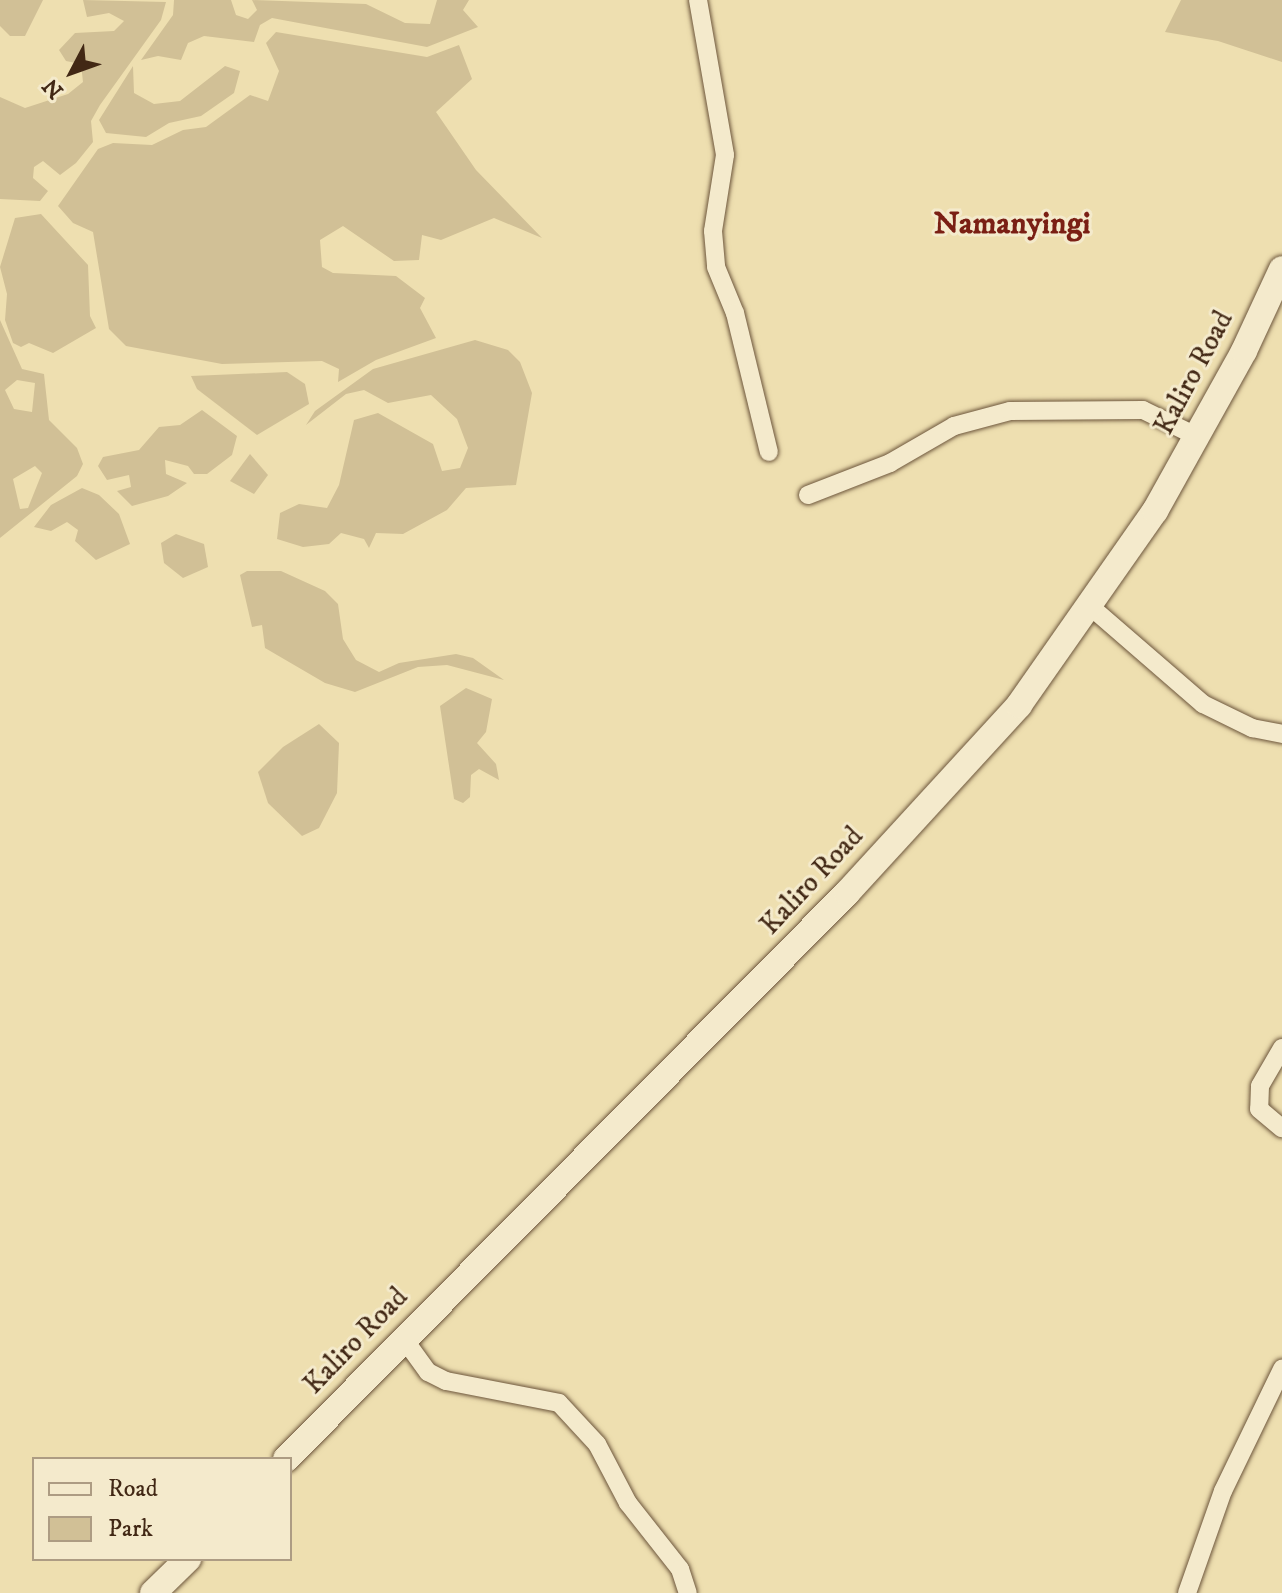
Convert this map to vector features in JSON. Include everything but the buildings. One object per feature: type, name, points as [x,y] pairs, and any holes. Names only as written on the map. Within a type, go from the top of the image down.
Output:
[{"type":"main road","name":"Kaliro Road","points":[[288,1457],[847,893],[1019,705],[1091,607],[1198,437],[1282,269]]},
{"type":"main road","points":[[153,1593],[186,1561]]},
{"type":"street","points":[[698,0],[725,155],[713,231],[716,267],[735,313],[769,452]]},
{"type":"street","points":[[808,495],[890,463],[954,426],[1010,411],[1143,410],[1198,437]]},
{"type":"street","points":[[1091,607],[1203,704],[1252,728],[1282,734]]},
{"type":"street","points":[[1282,1048],[1260,1086],[1259,1109],[1282,1128]]},
{"type":"street","points":[[404,1339],[428,1372],[446,1381],[559,1403],[597,1444],[628,1503],[680,1569],[688,1593]]},
{"type":"street","points":[[1187,1593],[1223,1491],[1282,1369]]},
{"type":"green space","points":[[0,0],[43,0],[25,36],[10,36],[0,26]]},
{"type":"green space","points":[[83,0],[166,2],[161,20],[91,121],[93,142],[76,163],[60,175],[43,161],[34,167],[33,178],[48,191],[40,201],[0,199],[0,97],[25,108],[68,94],[83,82],[81,64],[66,61],[59,50],[75,33],[114,31],[124,21],[109,13],[87,17]]},
{"type":"green space","points":[[174,0],[231,0],[236,15],[248,19],[257,10],[252,0],[366,4],[405,23],[430,24],[437,0],[469,0],[463,10],[478,27],[427,47],[272,18],[260,25],[254,42],[204,36],[188,43],[181,60],[158,56],[141,60],[173,15]]},
{"type":"green space","points":[[1181,0],[1282,0],[1282,62],[1218,41],[1165,32]]},
{"type":"green space","points":[[276,32],[427,57],[459,45],[472,79],[436,112],[476,170],[542,238],[494,218],[441,240],[422,235],[419,260],[394,261],[343,226],[320,240],[322,267],[333,273],[396,276],[425,298],[420,308],[436,338],[376,360],[338,382],[339,369],[322,361],[222,364],[126,346],[109,329],[93,232],[73,223],[58,206],[98,149],[113,143],[152,145],[183,130],[206,127],[250,95],[268,101],[279,71],[266,43]]},
{"type":"green space","points":[[133,66],[134,93],[154,104],[180,101],[225,66],[240,71],[234,93],[201,116],[169,123],[146,137],[106,133],[99,120]]},
{"type":"green space","points":[[41,214],[88,265],[90,316],[96,328],[53,353],[29,343],[21,347],[13,343],[5,320],[7,294],[0,267],[15,218]]},
{"type":"green space","points":[[0,320],[22,369],[44,374],[49,420],[77,448],[83,464],[77,476],[0,538]],"holes":[[[17,380],[35,383],[32,412],[14,409],[5,390]],[[35,466],[42,473],[28,508],[20,509],[13,479]]]},
{"type":"green space","points":[[475,340],[508,350],[520,362],[532,393],[516,485],[466,488],[447,510],[403,534],[376,533],[369,548],[364,539],[341,533],[329,544],[303,547],[277,539],[280,513],[299,504],[327,508],[339,485],[354,420],[378,413],[433,444],[442,471],[460,468],[468,448],[457,419],[431,395],[388,403],[364,390],[346,394],[306,425],[315,411],[373,369]]},
{"type":"green space","points":[[287,372],[305,384],[309,404],[257,435],[197,389],[191,376]]},
{"type":"green space","points":[[202,410],[237,436],[232,455],[207,474],[194,474],[188,466],[165,460],[166,474],[187,483],[168,496],[132,506],[117,491],[131,487],[129,475],[107,480],[98,466],[103,457],[139,450],[159,427],[180,425]]},
{"type":"green space","points":[[250,454],[268,475],[254,494],[230,481]]},
{"type":"green space","points":[[82,488],[99,495],[119,514],[130,544],[96,560],[75,541],[78,530],[67,522],[51,531],[34,527],[51,505]]},
{"type":"green space","points":[[176,534],[204,544],[208,567],[183,578],[164,563],[161,543]]},
{"type":"green space","points":[[247,571],[281,571],[325,591],[338,604],[343,639],[356,660],[379,672],[399,663],[456,654],[473,658],[504,680],[447,665],[418,667],[355,692],[325,683],[265,648],[262,625],[252,627],[240,575]]},
{"type":"green space","points":[[466,688],[492,699],[486,732],[477,743],[496,764],[499,780],[479,769],[471,775],[470,797],[463,803],[454,799],[440,706]]},
{"type":"green space","points":[[319,724],[339,743],[337,793],[319,828],[302,836],[268,803],[258,772],[283,747]]},
{"type":"district","name":"Namanyingi","points":[[1012,224]]}]
